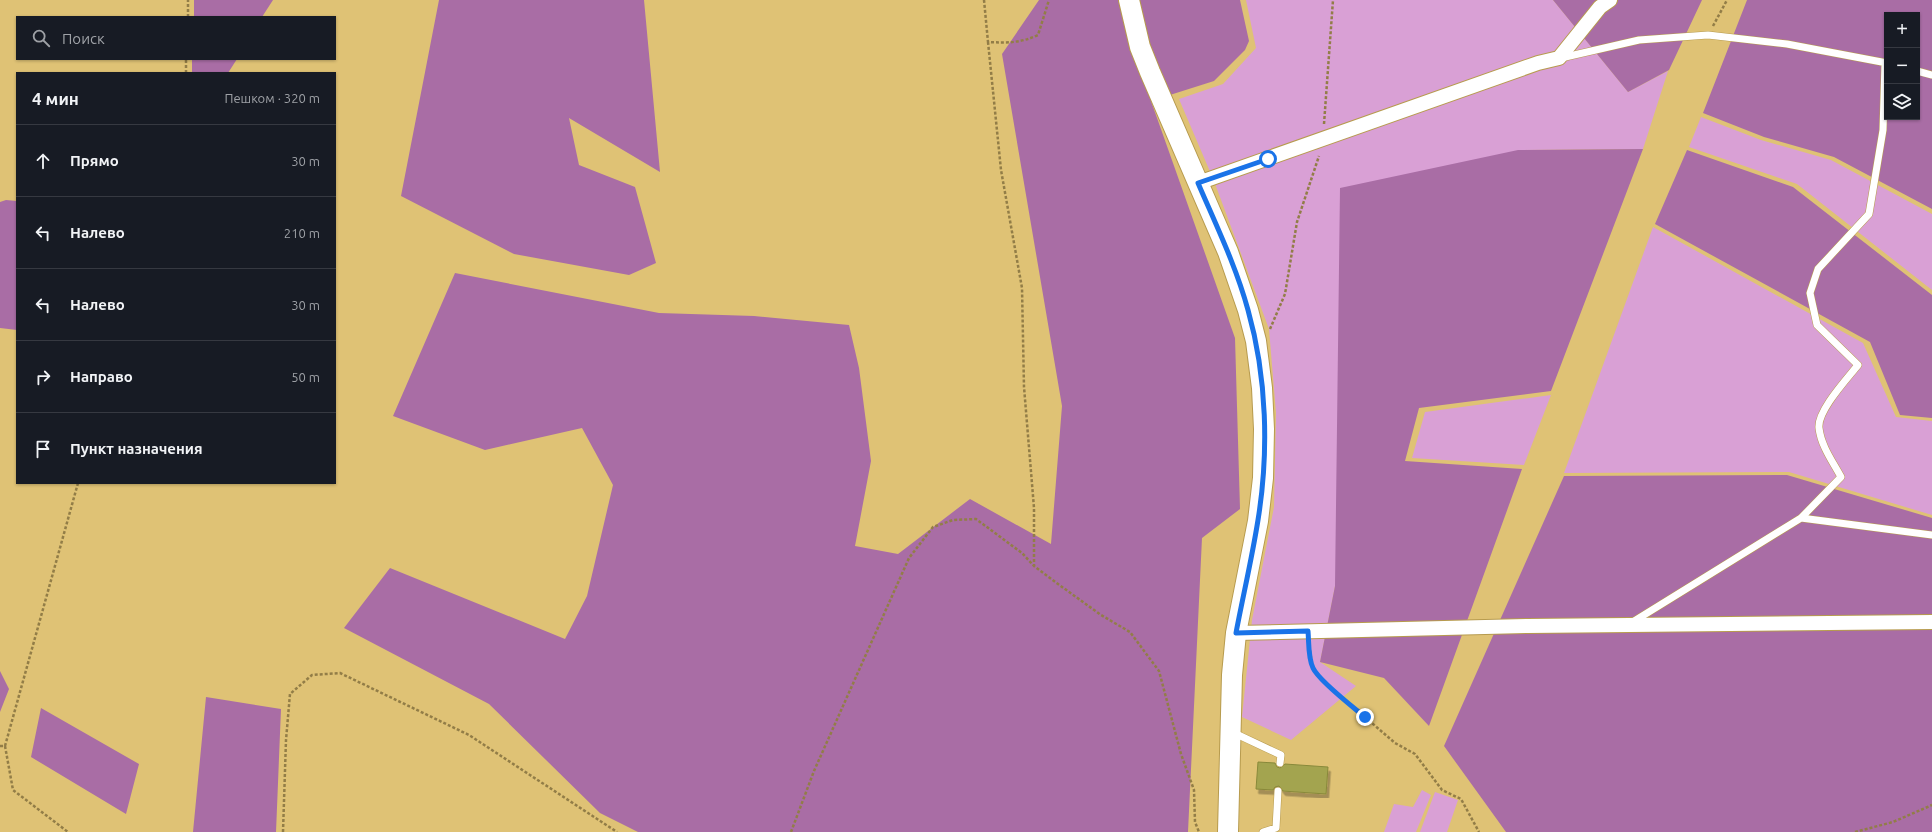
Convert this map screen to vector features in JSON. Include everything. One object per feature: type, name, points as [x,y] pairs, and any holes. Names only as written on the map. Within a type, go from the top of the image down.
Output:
[{"type":"street","points":[[1129,0],[1140,47],[1228,252],[1248,310],[1256,341],[1262,388],[1263,478],[1258,520],[1236,633],[1230,731],[1228,832]]},
{"type":"street","points":[[1198,183],[1538,63],[1559,58],[1600,7],[1610,0]]},
{"type":"street","points":[[1236,633],[1628,625],[1932,622]]},
{"type":"lane","points":[[1559,58],[1639,40],[1708,35],[1787,44],[1884,63]]},
{"type":"lane","points":[[1920,72],[1932,75]]},
{"type":"lane","points":[[1628,625],[1801,518],[1841,477],[1825,448],[1819,427],[1828,404],[1858,365],[1817,325],[1810,293],[1818,269],[1869,214],[1883,130],[1885,84]]},
{"type":"lane","points":[[1801,518],[1932,535]]},
{"type":"lane","points":[[1230,731],[1281,755],[1280,763]]},
{"type":"lane","points":[[1263,832],[1276,828],[1278,791]]},
{"type":"path","points":[[188,0],[188,16]]},
{"type":"path","points":[[984,0],[1001,170],[1022,288],[1024,387],[1034,508],[1034,566]]},
{"type":"path","points":[[988,42],[1020,42],[1038,35],[1049,0]]},
{"type":"path","points":[[1270,331],[1285,294],[1297,222],[1314,172],[1323,139],[1333,0]]},
{"type":"path","points":[[1708,35],[1727,0]]},
{"type":"path","points":[[186,60],[186,72]]},
{"type":"path","points":[[68,832],[13,790],[5,746],[78,484]]},
{"type":"path","points":[[791,832],[814,771],[909,558],[933,527],[953,520],[976,520],[1022,553],[1034,566],[1101,615],[1130,632],[1159,671],[1181,754],[1194,790],[1195,822],[1199,832]]},
{"type":"path","points":[[1308,631],[1309,649],[1313,668],[1329,686],[1395,743],[1415,754],[1442,790],[1461,799],[1479,832]]},
{"type":"path","points":[[283,832],[286,740],[290,694],[312,675],[340,673],[469,735],[617,832]]},
{"type":"path","points":[[0,746],[5,746]]},
{"type":"path","points":[[1855,832],[1893,822],[1932,805]]},
{"type":"shaded area","points":[[194,0],[273,0],[263,16],[194,16]]},
{"type":"shaded area","points":[[439,0],[644,0],[660,172],[569,118],[579,165],[635,187],[656,263],[629,275],[514,254],[401,196]]},
{"type":"shaded area","points":[[1039,0],[1240,0],[1249,41],[1245,50],[1214,81],[1151,101],[1235,338],[1240,509],[1202,538],[1188,832],[638,832],[600,813],[489,704],[344,628],[390,568],[565,639],[587,596],[613,485],[582,428],[485,450],[393,416],[455,273],[659,313],[754,316],[849,325],[859,368],[871,461],[855,546],[898,554],[970,499],[1051,544],[1062,406],[1002,54]]},
{"type":"shaded area","points":[[1246,0],[1553,0],[1628,92],[1668,71],[1643,149],[1518,150],[1335,586],[1320,662],[1356,686],[1291,740],[1242,717],[1252,620],[1274,507],[1276,413],[1269,329],[1214,181],[1179,99],[1223,84],[1256,48]]},
{"type":"shaded area","points":[[1553,0],[1702,0],[1669,70],[1628,92]]},
{"type":"shaded area","points":[[1747,0],[1932,0],[1932,209],[1834,157],[1764,137],[1703,113]]},
{"type":"shaded area","points":[[192,60],[236,60],[229,72],[192,72]]},
{"type":"shaded area","points":[[1701,117],[1761,140],[1831,160],[1932,214],[1932,290],[1797,184],[1689,147]]},
{"type":"shaded area","points":[[1643,149],[1551,391],[1419,408],[1405,461],[1522,469],[1429,726],[1384,678],[1320,662],[1335,586],[1340,188],[1518,150]]},
{"type":"shaded area","points":[[1687,150],[1793,187],[1932,295],[1932,418],[1900,415],[1870,342],[1655,224]]},
{"type":"shaded area","points":[[6,200],[16,201],[16,330],[0,328],[0,202]]},
{"type":"shaded area","points":[[1653,227],[1863,343],[1896,417],[1932,421],[1932,515],[1789,472],[1564,473]]},
{"type":"shaded area","points":[[1551,395],[1524,465],[1412,458],[1425,412]]},
{"type":"shaded area","points":[[1787,475],[1932,518],[1932,832],[1506,832],[1444,746],[1564,476]]},
{"type":"shaded area","points":[[0,671],[9,689],[0,712]]},
{"type":"shaded area","points":[[206,697],[281,709],[276,832],[193,832]]},
{"type":"shaded area","points":[[41,708],[139,764],[126,814],[31,757]]},
{"type":"shaded area","points":[[1422,790],[1431,795],[1416,832],[1384,832],[1394,804],[1413,807]]},
{"type":"shaded area","points":[[1435,792],[1458,800],[1447,832],[1420,832]]},
{"type":"building","points":[[1258,762],[1275,763],[1277,767],[1280,768],[1285,764],[1328,767],[1326,794],[1283,791],[1279,786],[1275,787],[1273,790],[1256,789]]},
{"type":"route","points":[[1268,159],[1198,183],[1239,281],[1256,341],[1262,388],[1264,429],[1263,478],[1258,520],[1236,633],[1308,631],[1309,649],[1313,668],[1329,686],[1365,717]]}]
